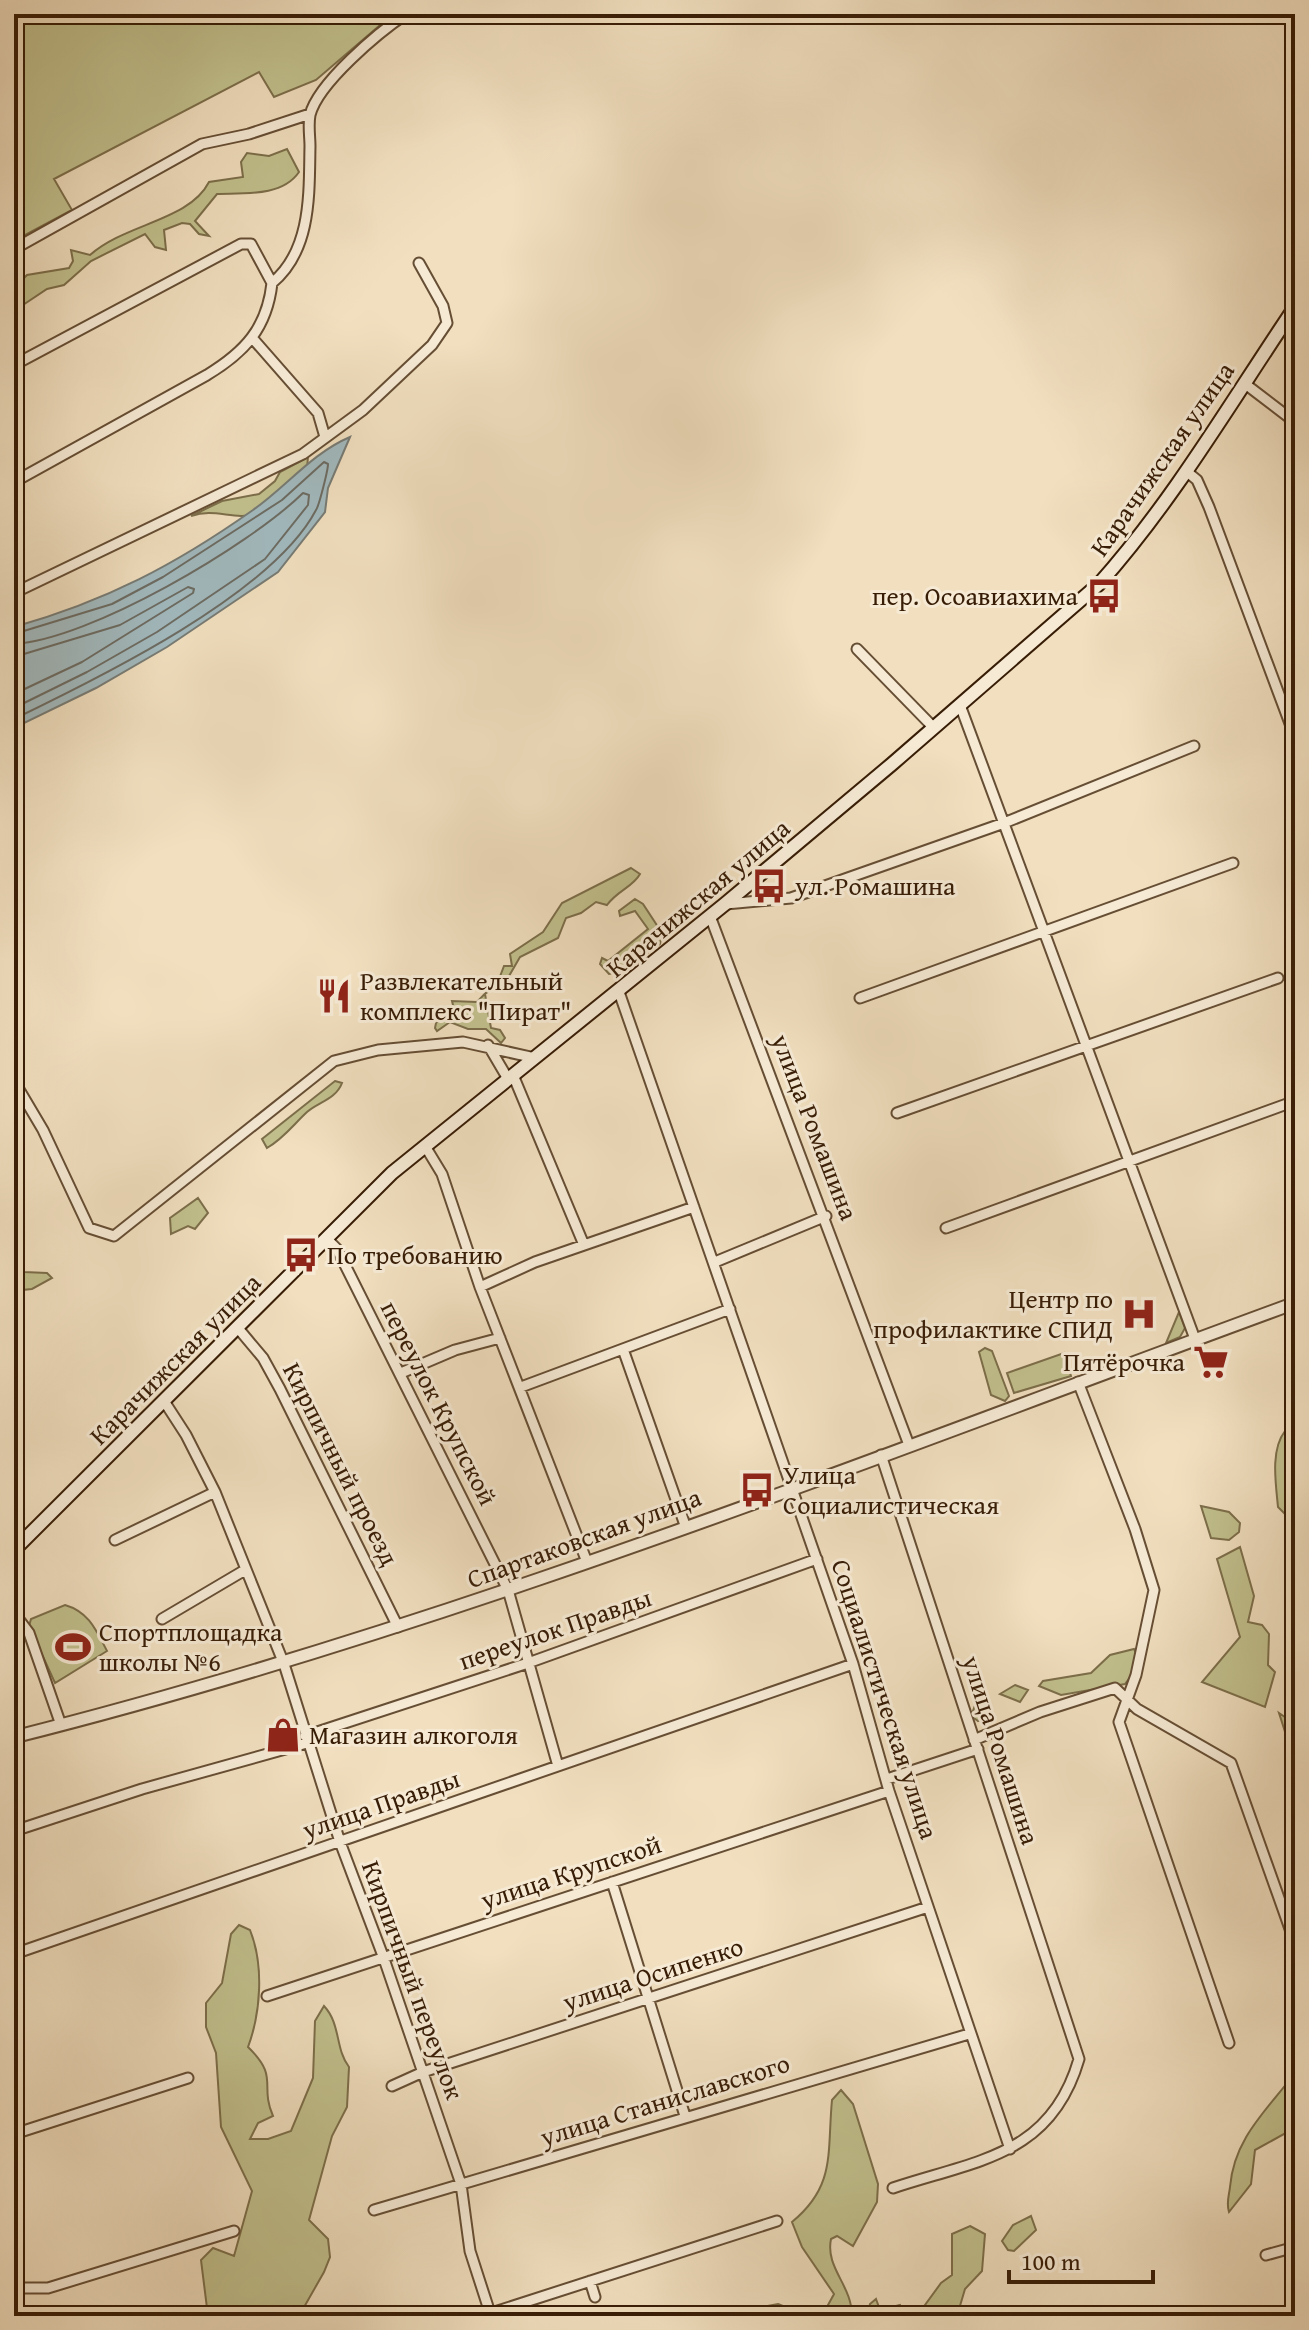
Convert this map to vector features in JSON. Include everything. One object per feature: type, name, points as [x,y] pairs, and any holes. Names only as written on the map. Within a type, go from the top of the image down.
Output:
[{"type":"main road","name":"Карачижская улица","points":[[14,1550],[326,1238],[425,1146],[725,904],[1099,584],[1186,471],[1295,307]]},
{"type":"street","points":[[272,283],[294,262],[304,224],[308,202],[310,114],[325,90],[364,47],[406,14]]},
{"type":"street","points":[[14,249],[202,144],[249,134],[310,114]]},
{"type":"street","points":[[14,365],[241,244],[251,244],[272,283],[270,303],[254,340],[235,358],[14,482]]},
{"type":"street","points":[[14,593],[303,454],[373,401],[432,345],[447,323],[443,306],[419,263]]},
{"type":"street","points":[[254,340],[318,413],[325,437]]},
{"type":"street","points":[[1244,383],[1295,422]]},
{"type":"street","points":[[1186,471],[1197,480],[1209,507],[1295,737]]},
{"type":"street","points":[[857,649],[934,728]]},
{"type":"street","points":[[960,705],[1195,1339]]},
{"type":"street","points":[[725,904],[791,898],[1004,823],[1194,746]]},
{"type":"street","points":[[860,998],[1233,863]]},
{"type":"street","name":"улица Ромашина","points":[[710,916],[826,1216],[909,1445]]},
{"type":"street","points":[[897,1113],[1278,978]]},
{"type":"street","name":"Социалистическая улица","points":[[619,992],[853,1664],[889,1791],[1010,2149]]},
{"type":"street","points":[[14,1081],[43,1130],[89,1228],[114,1236],[334,1061],[378,1050],[463,1042],[488,1045],[535,1058]]},
{"type":"street","points":[[488,1045],[510,1077],[584,1245]]},
{"type":"street","points":[[946,1228],[1295,1101]]},
{"type":"street","points":[[425,1146],[442,1174],[480,1287],[587,1562]]},
{"type":"street","points":[[480,1287],[584,1245],[694,1207]]},
{"type":"street","points":[[715,1262],[826,1216]]},
{"type":"street","name":"переулок Крупской","points":[[326,1238],[337,1249],[508,1590],[558,1766]]},
{"type":"street","name":"Спартаковская улица","points":[[14,1737],[284,1664],[508,1590],[1295,1303]]},
{"type":"street","points":[[521,1387],[624,1352],[730,1309]]},
{"type":"street","name":"Кирпичный проезд","points":[[237,1327],[263,1358],[280,1389],[398,1627]]},
{"type":"street","points":[[401,1373],[455,1350],[500,1338]]},
{"type":"street","points":[[624,1352],[685,1525]]},
{"type":"street","points":[[1078,1382],[1135,1529],[1154,1590],[1136,1675],[1119,1722],[1229,2043]]},
{"type":"street","name":"Кирпичный переулок","points":[[164,1401],[186,1435],[215,1492],[284,1664],[340,1842],[383,1956],[461,2184],[470,2251],[486,2315]]},
{"type":"street","name":"улица Ромашина","points":[[881,1455],[1079,2059],[1057,2110],[1044,2127],[1010,2149]]},
{"type":"street","points":[[115,1540],[215,1492]]},
{"type":"street","name":"переулок Правды","points":[[14,1831],[306,1740],[817,1559]]},
{"type":"street","points":[[162,1619],[245,1570]]},
{"type":"street","points":[[14,1613],[29,1633],[61,1725]]},
{"type":"street","name":"улица Правды","points":[[14,1954],[853,1664]]},
{"type":"street","points":[[887,1779],[976,1745],[1102,1690],[1115,1688],[1137,1709],[1231,1763],[1295,1943]]},
{"type":"street","name":"улица Крупской","points":[[267,1996],[889,1791]]},
{"type":"street","points":[[612,1882],[685,2116]]},
{"type":"street","name":"улица Осипенко","points":[[392,2086],[423,2072],[928,1907]]},
{"type":"street","name":"улица Станиславского","points":[[374,2210],[969,2034]]},
{"type":"street","points":[[14,2134],[188,2078]]},
{"type":"street","points":[[893,2188],[1010,2149]]},
{"type":"street","points":[[486,2315],[777,2221]]},
{"type":"street","points":[[14,2288],[48,2288],[234,2231]]},
{"type":"street","points":[[1266,2255],[1295,2247]]},
{"type":"street","points":[[590,2281],[595,2297]]},
{"type":"shaded area","points":[[14,14],[393,14],[316,80],[274,97],[259,72],[54,179],[72,210],[14,241]]},
{"type":"shaded area","points":[[287,149],[299,172],[292,180],[273,190],[217,194],[195,221],[209,236],[199,234],[190,224],[182,223],[164,230],[166,250],[155,247],[145,234],[91,261],[64,285],[47,289],[14,311],[14,288],[27,275],[69,268],[73,261],[71,250],[90,255],[105,244],[187,205],[200,195],[209,182],[243,177],[241,162],[247,153],[269,156]]},
{"type":"shaded area","points":[[308,457],[307,468],[259,511],[241,516],[210,513],[191,516],[222,501],[259,494],[275,481],[280,472]]},
{"type":"shaded area","points":[[631,868],[640,874],[607,905],[596,902],[581,913],[566,918],[558,938],[520,957],[509,976],[485,994],[491,1028],[500,1030],[505,1038],[501,1043],[486,1029],[468,1029],[450,1022],[437,1031],[436,1023],[454,1009],[452,1001],[477,1002],[499,979],[504,966],[512,966],[510,954],[543,932],[562,903]]},
{"type":"shaded area","points":[[635,899],[643,904],[662,933],[660,944],[620,972],[609,974],[600,964],[602,958],[608,961],[648,929],[635,911],[620,916],[619,911]]},
{"type":"shaded area","points":[[335,1081],[342,1083],[336,1093],[307,1112],[267,1148],[262,1139]]},
{"type":"shaded area","points":[[198,1198],[208,1213],[195,1229],[188,1226],[171,1234],[170,1218]]},
{"type":"shaded area","points":[[17,1268],[24,1272],[47,1273],[52,1278],[32,1289],[22,1290],[14,1300]]},
{"type":"shaded area","points":[[1179,1312],[1185,1328],[1180,1337],[1166,1343]]},
{"type":"shaded area","points":[[985,1348],[992,1351],[1009,1396],[1005,1401],[991,1395],[979,1352]]},
{"type":"shaded area","points":[[1064,1353],[1071,1376],[1014,1393],[1007,1373]]},
{"type":"shaded area","points":[[1285,1431],[1296,1487],[1292,1508],[1285,1514],[1278,1507],[1275,1468],[1277,1448]]},
{"type":"shaded area","points":[[1201,1506],[1229,1512],[1240,1523],[1239,1532],[1229,1540],[1211,1538]]},
{"type":"shaded area","points":[[1240,1547],[1254,1596],[1248,1622],[1262,1625],[1269,1634],[1268,1665],[1275,1672],[1265,1707],[1202,1682],[1240,1637],[1217,1559]]},
{"type":"shaded area","name":"Спортплощадка школы №6","points":[[65,1605],[86,1617],[107,1651],[55,1683],[29,1626],[31,1619]]},
{"type":"shaded area","points":[[1134,1649],[1136,1653],[1131,1676],[1125,1684],[1061,1695],[1039,1686],[1043,1681],[1091,1673],[1110,1655]]},
{"type":"shaded area","points":[[1015,1685],[1028,1690],[1020,1702],[1000,1694]]},
{"type":"shaded area","points":[[978,1698],[986,1702],[991,1710],[989,1715],[978,1721],[971,1716]]},
{"type":"shaded area","points":[[1279,1713],[1295,1724],[1295,1763]]},
{"type":"shaded area","points":[[239,1925],[250,1930],[259,1973],[256,2019],[248,2047],[266,2074],[273,2116],[258,2123],[250,2139],[268,2139],[291,2131],[313,2078],[315,2021],[324,2006],[333,2021],[349,2067],[347,2107],[332,2136],[309,2220],[328,2239],[330,2257],[299,2316],[208,2316],[201,2260],[213,2248],[234,2256],[252,2191],[221,2127],[216,2053],[206,2027],[206,2003],[222,1983],[231,1934]]},
{"type":"shaded area","points":[[1295,2073],[1295,2128],[1255,2150],[1251,2184],[1229,2212],[1228,2196],[1233,2170],[1245,2139]]},
{"type":"shaded area","points":[[841,2090],[853,2104],[878,2184],[877,2202],[853,2246],[837,2236],[831,2239],[832,2259],[848,2295],[852,2316],[822,2316],[834,2294],[802,2247],[792,2222],[806,2209],[823,2182],[829,2152],[832,2100]]},
{"type":"shaded area","points":[[1031,2216],[1036,2230],[1014,2251],[1008,2250],[1002,2241],[1013,2225]]},
{"type":"shaded area","points":[[970,2226],[985,2234],[982,2271],[965,2289],[957,2316],[917,2316],[941,2283],[952,2275],[952,2234]]},
{"type":"shaded area","points":[[876,2299],[880,2310],[900,2305],[903,2314],[867,2316],[870,2304]]},
{"type":"shaded area","points":[[778,2304],[807,2316],[763,2316],[768,2306]]},
{"type":"water","points":[[350,437],[328,488],[325,512],[278,572],[167,647],[96,688],[14,728],[14,627],[109,593],[196,548],[265,501],[323,452]]},
{"type":"place","name":"пер. Осоавиахима","points":[[1104,596]]},
{"type":"place","name":"ул. Ромашина","points":[[769,886]]},
{"type":"place","name":"Развлекательный комплекс \"Пират\"","points":[[334,996]]},
{"type":"place","name":"По требованию","points":[[301,1255]]},
{"type":"place","name":"Центр по профилактике СПИД","points":[[1139,1314]]},
{"type":"place","name":"Пятёрочка","points":[[1211,1362]]},
{"type":"place","name":"Улица Социалистическая","points":[[757,1490]]},
{"type":"place","name":"Спортплощадка школы №6","points":[[73,1647]]},
{"type":"place","name":"Магазин алкоголя","points":[[283,1735]]}]
